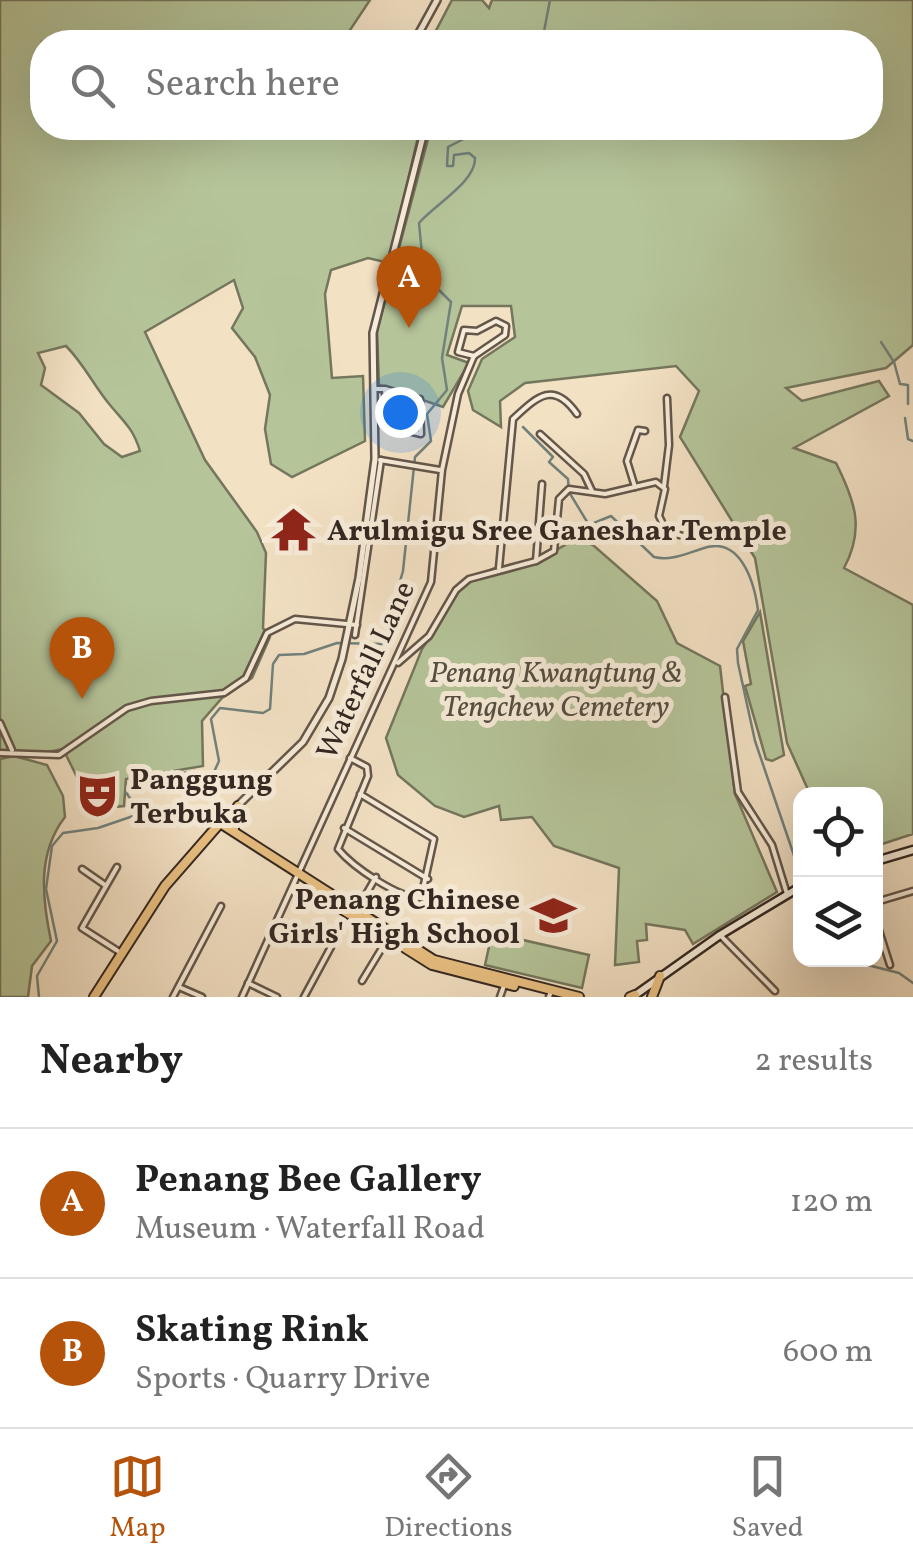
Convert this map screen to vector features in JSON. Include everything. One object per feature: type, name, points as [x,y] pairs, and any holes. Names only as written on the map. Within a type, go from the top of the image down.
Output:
[{"type":"main road","points":[[236,836],[232,822],[238,806]]},
{"type":"main road","points":[[94,997],[165,886],[219,824],[354,914],[434,960],[553,996]]},
{"type":"main road","points":[[206,838],[236,836]]},
{"type":"main road","points":[[883,860],[913,850]]},
{"type":"main road","points":[[633,996],[720,935],[793,891]]},
{"type":"main road","points":[[354,914],[432,965],[579,997]]},
{"type":"main road","points":[[652,997],[660,976]]},
{"type":"street","points":[[421,30],[438,0]]},
{"type":"street","points":[[219,824],[303,742],[329,698],[354,624],[378,460],[376,319],[398,248],[422,140]]},
{"type":"street","points":[[496,321],[504,324],[505,335],[474,356],[458,352],[463,331],[477,331],[496,321]]},
{"type":"street","name":"Waterfall Lane","points":[[242,997],[431,582],[442,470],[458,394],[474,356]]},
{"type":"street","points":[[374,389],[384,390],[419,398],[421,434],[386,425],[384,390]]},
{"type":"street","points":[[499,568],[513,419],[538,396],[552,394],[567,399],[578,414]]},
{"type":"street","points":[[668,398],[670,445],[663,475],[666,498],[659,516],[667,532],[683,536],[731,526]]},
{"type":"street","points":[[635,487],[626,461],[638,430],[645,431]]},
{"type":"street","points":[[540,434],[584,474],[592,491]]},
{"type":"street","points":[[378,460],[442,470]]},
{"type":"street","points":[[394,666],[429,636],[456,590],[499,568],[536,561],[554,551],[559,499],[570,488],[604,494],[656,482],[663,475]]},
{"type":"street","points":[[656,482],[664,486]]},
{"type":"street","points":[[536,561],[542,484]]},
{"type":"street","points":[[0,753],[12,750],[59,755],[127,708],[151,701],[224,693],[246,678],[267,634],[295,619],[354,624]]},
{"type":"street","name":"Waterfall Lane","points":[[354,624],[355,635]]},
{"type":"street","points":[[725,697],[738,792],[772,845],[788,894]]},
{"type":"street","points":[[0,723],[12,750]]},
{"type":"street","points":[[350,758],[369,771],[337,844],[340,854],[418,899],[424,895],[428,879],[435,845],[432,837],[360,794]]},
{"type":"street","points":[[344,828],[428,879]]},
{"type":"street","points":[[117,867],[82,928],[121,953]]},
{"type":"street","points":[[82,870],[106,885]]},
{"type":"street","points":[[354,914],[376,878]]},
{"type":"street","points":[[883,900],[913,891]]},
{"type":"street","points":[[172,997],[221,906]]},
{"type":"street","points":[[720,935],[774,991]]},
{"type":"street","points":[[362,981],[388,938]]},
{"type":"street","points":[[883,943],[890,965]]},
{"type":"street","points":[[304,997],[331,947]]},
{"type":"street","points":[[500,997],[506,981]]},
{"type":"street","points":[[248,984],[277,997]]},
{"type":"street","points":[[177,986],[202,997]]},
{"type":"green space","points":[[0,0],[370,0],[350,30],[30,30],[30,140],[417,140],[389,263],[368,258],[331,270],[325,294],[332,378],[363,376],[365,441],[292,477],[271,464],[265,429],[270,395],[255,357],[232,328],[243,308],[234,280],[145,332],[205,460],[257,532],[266,553],[263,628],[270,637],[252,678],[222,698],[202,721],[203,766],[126,779],[124,806],[85,810],[82,787],[63,749],[43,753],[0,751]],"holes":[[[66,346],[131,431],[140,451],[122,457],[104,444],[79,413],[41,385],[45,368],[38,353]]]},
{"type":"green space","points":[[452,0],[482,0],[489,8],[492,0],[913,0],[913,345],[886,368],[786,388],[802,401],[879,381],[889,396],[794,448],[836,463],[848,490],[856,528],[844,568],[913,605],[913,834],[883,844],[883,787],[807,787],[787,743],[755,558],[680,437],[699,391],[676,366],[525,383],[500,401],[501,427],[473,410],[468,391],[482,359],[515,337],[511,306],[462,306],[447,355],[469,363],[443,407],[379,385],[377,331],[428,140],[883,140],[883,30],[436,30]]},
{"type":"green space","name":"Penang Kwangtung & Tengchew Cemetery","points":[[577,538],[593,545],[657,601],[677,643],[720,666],[735,794],[777,892],[693,944],[685,930],[646,924],[647,940],[637,941],[639,962],[615,965],[619,868],[554,846],[532,817],[501,820],[499,806],[464,817],[435,806],[398,775],[386,738],[422,649],[466,580],[495,568],[534,563]]},
{"type":"green space","points":[[760,612],[784,755],[772,761],[766,759],[745,686],[751,684],[743,641]]},
{"type":"green space","points":[[14,756],[47,765],[63,796],[65,817],[50,846],[44,876],[51,941],[32,966],[28,997],[0,997],[0,759]]},
{"type":"green space","points":[[492,933],[589,955],[582,988],[485,965]]},
{"type":"waterway","points":[[544,30],[550,0]]},
{"type":"waterway","points":[[39,997],[37,976],[57,941],[46,889],[52,846],[63,833],[98,828],[145,812],[148,805],[132,801],[127,794],[133,782],[194,771],[213,774],[219,761],[211,719],[220,708],[263,713],[270,709],[273,664],[279,655],[304,654],[337,643],[382,644],[403,571],[415,457],[431,441],[427,414],[447,390],[442,358],[451,302],[424,275],[419,223],[469,176],[475,158],[469,153],[454,155],[453,166],[447,166],[448,147],[462,140]]},
{"type":"waterway","points":[[881,342],[894,362],[900,384],[908,385],[908,404]]},
{"type":"waterway","points":[[905,418],[908,439],[913,441]]},
{"type":"waterway","points":[[523,427],[553,457],[549,462],[568,479],[569,492],[589,525],[611,516],[654,557],[672,558],[714,546],[726,548],[743,563],[758,610],[737,649],[738,663],[755,741],[793,852]]},
{"type":"waterway","points":[[875,967],[899,973],[913,983]]},
{"type":"place","name":"Penang Bee Gallery","points":[[409,328]]},
{"type":"place","name":"Arulmigu Sree Ganeshar Temple","points":[[294,530]]},
{"type":"place","name":"Skating Rink","points":[[82,699]]},
{"type":"place","name":"Panggung Terbuka","points":[[97,796]]},
{"type":"place","name":"Penang Chinese Girls' High School","points":[[553,916]]}]
